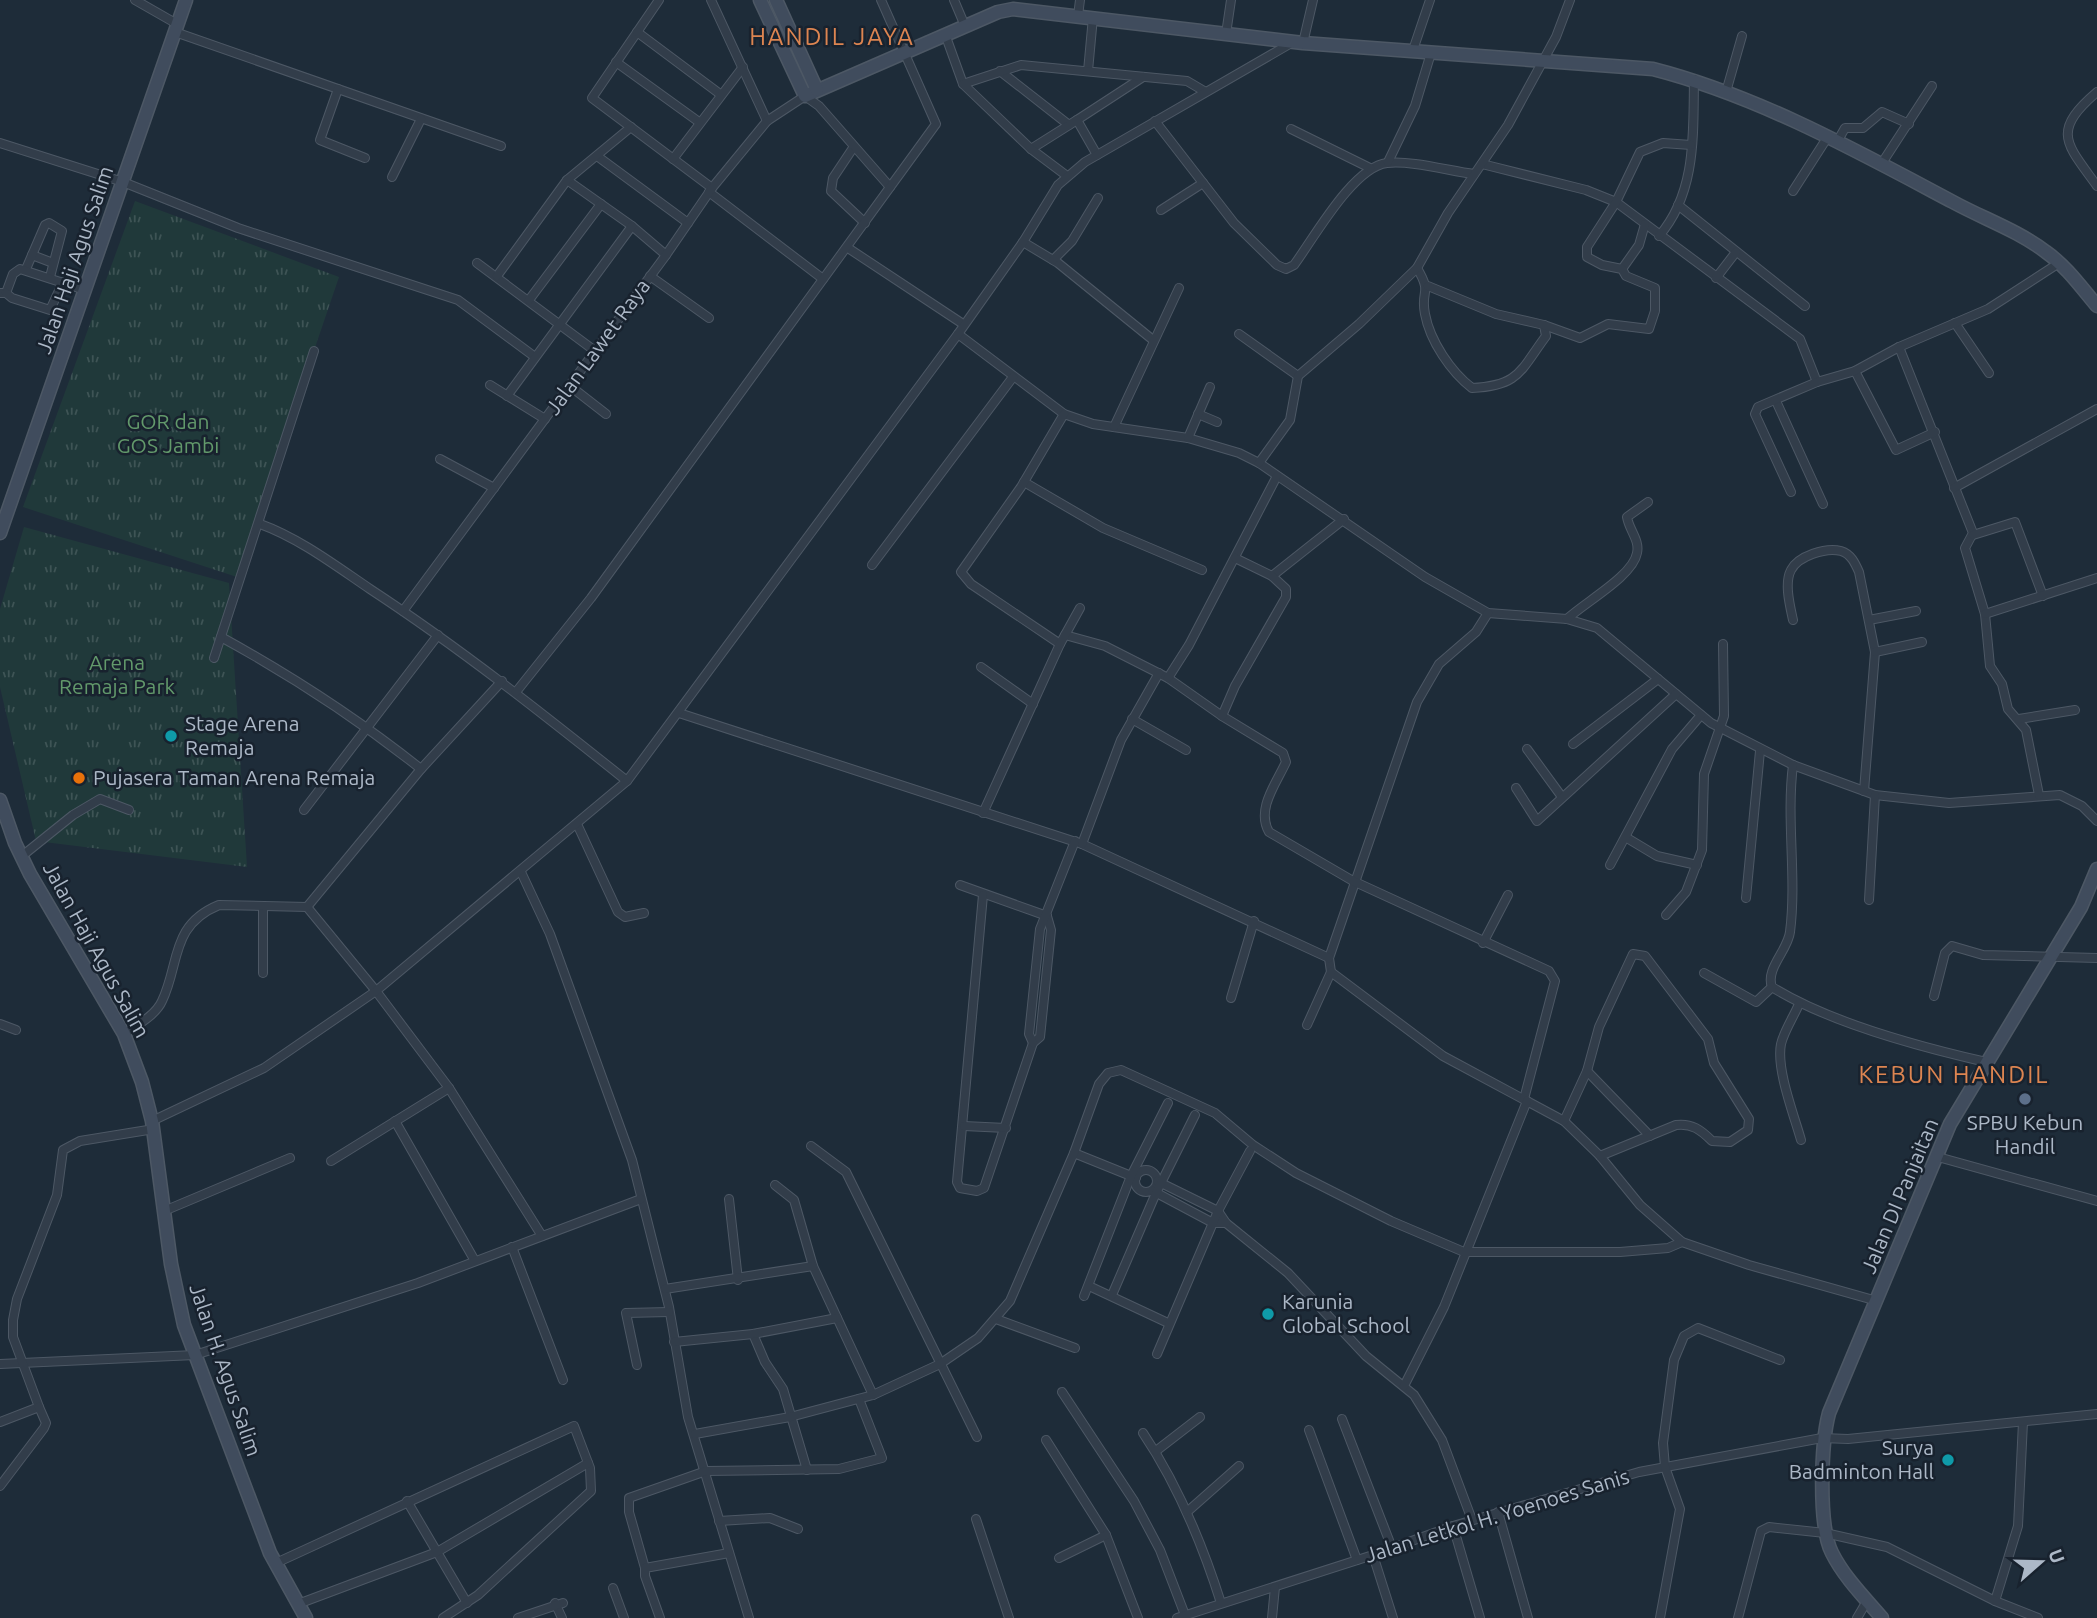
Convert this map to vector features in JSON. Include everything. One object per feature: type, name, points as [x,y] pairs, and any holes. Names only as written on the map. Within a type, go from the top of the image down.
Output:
[{"type":"street","points":[[135,0],[176,28],[501,146]]},
{"type":"street","name":"Jalan Haji Agus Salim","points":[[0,533],[186,0]]},
{"type":"street","points":[[659,0],[592,98],[823,279]]},
{"type":"street","points":[[711,0],[767,121]]},
{"type":"street","points":[[760,0],[819,107],[853,148],[891,187]]},
{"type":"street","points":[[516,692],[599,587],[936,124],[883,0]]},
{"type":"street","points":[[954,0],[965,26]]},
{"type":"street","points":[[1078,16],[1080,0]]},
{"type":"street","points":[[1226,34],[1231,0]]},
{"type":"street","points":[[0,1486],[46,1423],[13,1337],[13,1320],[17,1299],[57,1195],[63,1150],[80,1141],[153,1125],[264,1068],[376,991],[522,872],[626,781],[958,334],[1067,176],[1204,91],[1298,43],[1313,0]]},
{"type":"street","points":[[1413,50],[1430,0]]},
{"type":"street","points":[[1259,463],[1290,420],[1297,376],[1359,324],[1417,268],[1474,174],[1508,125],[1556,37],[1570,0]]},
{"type":"street","points":[[768,16],[778,5],[811,93]]},
{"type":"street","points":[[811,93],[965,26],[1005,5],[1032,6],[1078,16],[1298,43],[1653,69],[1694,79],[1726,92],[1882,163],[1956,204],[2019,233],[2059,263],[2097,306]]},
{"type":"street","points":[[1088,71],[1093,17]]},
{"type":"street","points":[[637,32],[720,94]]},
{"type":"street","points":[[945,34],[963,84],[1031,149],[1067,176]]},
{"type":"street","points":[[1726,92],[1742,36]]},
{"type":"street","points":[[1388,162],[1415,106],[1431,53]]},
{"type":"street","points":[[616,62],[699,122]]},
{"type":"street","points":[[963,84],[1021,65],[1187,81],[1204,91]]},
{"type":"street","points":[[673,159],[743,67]]},
{"type":"street","points":[[1000,71],[1073,123],[1097,155]]},
{"type":"street","points":[[1031,149],[1143,77]]},
{"type":"street","points":[[1660,236],[1678,205],[1689,173],[1694,79]]},
{"type":"street","points":[[1882,163],[1932,86]]},
{"type":"street","points":[[338,89],[320,140],[365,158]]},
{"type":"street","points":[[2097,92],[2081,106],[2066,135],[2067,145],[2097,186]]},
{"type":"street","name":"Jalan Lawet Raya","points":[[403,611],[666,255],[710,190],[767,121],[811,93]]},
{"type":"street","points":[[1793,191],[1844,128],[1863,128],[1882,111],[1909,124]]},
{"type":"street","points":[[392,177],[421,119]]},
{"type":"street","points":[[1155,121],[1234,223],[1277,265],[1286,269],[1294,265],[1352,187],[1370,168],[1388,162],[1474,174]]},
{"type":"street","points":[[497,276],[567,180],[631,127]]},
{"type":"street","points":[[1291,129],[1370,168]]},
{"type":"street","points":[[0,143],[123,182],[238,228],[448,296],[458,300],[535,357]]},
{"type":"street","points":[[1417,268],[1428,286],[1496,314],[1544,325],[1580,338],[1608,324],[1649,329],[1655,310],[1656,289],[1626,276],[1622,269],[1601,265],[1587,257],[1586,251],[1616,202],[1640,152],[1663,143],[1691,145]]},
{"type":"street","points":[[853,148],[833,178],[831,191],[865,223]]},
{"type":"street","points":[[597,156],[688,223]]},
{"type":"street","points":[[1482,164],[1586,190],[1616,202],[1800,339],[1818,382]]},
{"type":"street","points":[[567,180],[632,226],[666,255]]},
{"type":"street","points":[[1161,210],[1203,183]]},
{"type":"street","points":[[1053,260],[1072,242],[1098,198]]},
{"type":"street","points":[[529,300],[601,204]]},
{"type":"street","points":[[1678,205],[1805,306]]},
{"type":"street","points":[[1622,269],[1639,245],[1645,224]]},
{"type":"street","points":[[26,269],[45,225],[60,227],[62,231],[50,277]]},
{"type":"street","points":[[507,396],[632,226]]},
{"type":"street","points":[[1023,242],[1053,260],[1153,340]]},
{"type":"street","points":[[848,248],[963,324]]},
{"type":"street","points":[[1716,278],[1736,252]]},
{"type":"street","points":[[32,255],[53,264]]},
{"type":"street","points":[[477,263],[595,351]]},
{"type":"street","points":[[1791,492],[1755,414],[1759,407],[1818,382],[1855,371],[1899,347],[2012,296],[2059,263]]},
{"type":"street","points":[[63,282],[50,310],[3,293],[16,270],[26,269],[50,277],[85,290]]},
{"type":"street","points":[[650,276],[709,318]]},
{"type":"street","points":[[1428,286],[1425,316],[1457,377],[1472,388],[1499,387],[1514,379],[1546,336],[1544,325]]},
{"type":"street","points":[[1114,427],[1179,288]]},
{"type":"street","points":[[1955,323],[1989,373]]},
{"type":"street","points":[[958,334],[1064,414],[1114,427],[1188,438],[1239,453],[1259,463],[1425,577],[1488,613],[1567,620],[1597,628],[1718,728],[1760,751],[1875,794],[1949,803],[2039,795],[2070,798],[2097,821]]},
{"type":"street","points":[[1239,334],[1297,376]]},
{"type":"street","points":[[1899,347],[1935,432],[1938,447],[1973,535]]},
{"type":"street","points":[[214,658],[260,524],[314,351]]},
{"type":"street","points":[[1855,371],[1896,450],[1935,432]]},
{"type":"street","points":[[872,565],[1013,377]]},
{"type":"street","points":[[490,385],[545,419]]},
{"type":"street","points":[[570,386],[606,414]]},
{"type":"street","points":[[1188,438],[1210,387]]},
{"type":"street","points":[[1776,401],[1823,504]]},
{"type":"street","points":[[1954,488],[2097,409]]},
{"type":"street","points":[[1060,644],[971,584],[961,574],[961,568],[1024,482],[1064,414]]},
{"type":"street","points":[[1198,414],[1217,422]]},
{"type":"street","points":[[440,459],[494,488]]},
{"type":"street","points":[[1168,678],[1277,476]]},
{"type":"street","points":[[1024,482],[1104,528],[1202,570]]},
{"type":"street","points":[[1567,620],[1588,599],[1624,576],[1632,565],[1637,554],[1637,540],[1627,517],[1648,502]]},
{"type":"street","points":[[1272,576],[1344,519]]},
{"type":"street","points":[[2039,795],[2031,743],[2019,719],[2008,709],[2002,684],[1990,666],[1985,614],[1965,548],[1973,535],[2015,522],[2043,596]]},
{"type":"street","points":[[260,524],[315,553],[438,635],[502,681],[626,781]]},
{"type":"street","points":[[1793,620],[1789,601],[1789,573],[1792,566],[1799,560],[1831,550],[1843,552],[1853,560],[1875,652],[1864,791]]},
{"type":"street","points":[[1222,716],[1235,686],[1286,597],[1286,589],[1272,576],[1235,558]]},
{"type":"street","points":[[1985,614],[2097,578]]},
{"type":"street","points":[[983,813],[1060,644],[1080,608]]},
{"type":"street","points":[[1869,620],[1916,611]]},
{"type":"street","points":[[1307,1025],[1331,972],[1329,958],[1353,881],[1417,702],[1439,664],[1476,632],[1488,613]]},
{"type":"street","points":[[304,810],[438,635]]},
{"type":"street","points":[[1065,635],[1105,646],[1159,673],[1283,753],[1286,762],[1263,811],[1263,822],[1269,832],[1353,881],[1549,971],[1555,981],[1526,1100],[1444,1307],[1404,1386]]},
{"type":"street","points":[[221,637],[278,668],[367,726],[421,769]]},
{"type":"street","points":[[1875,652],[1922,642]]},
{"type":"street","points":[[1666,915],[1686,892],[1697,864],[1704,825],[1704,774],[1725,706],[1723,644]]},
{"type":"street","points":[[981,667],[1032,704]]},
{"type":"street","points":[[983,895],[957,1182],[960,1188],[977,1191],[984,1188],[1033,1043],[1029,1034],[1040,929],[1132,719],[1159,673]]},
{"type":"street","points":[[1573,744],[1658,679]]},
{"type":"street","points":[[124,1034],[163,1001],[179,941],[207,910],[219,905],[307,907],[421,769],[502,681]]},
{"type":"street","points":[[1516,788],[1537,821],[1676,694]]},
{"type":"street","points":[[2019,719],[2045,712],[2075,710]]},
{"type":"street","points":[[679,712],[1079,842],[1329,958]]},
{"type":"street","points":[[1610,865],[1627,838],[1672,749],[1701,715]]},
{"type":"street","points":[[1132,719],[1186,750]]},
{"type":"street","points":[[1527,749],[1562,797]]},
{"type":"street","points":[[1746,898],[1760,751]]},
{"type":"street","points":[[1772,987],[1771,978],[1790,933],[1789,797],[1793,765]]},
{"type":"street","points":[[1869,900],[1875,794]]},
{"type":"street","points":[[22,856],[73,815],[100,799],[129,810]]},
{"type":"street","name":"Jalan Haji Agus Salim","points":[[0,800],[5,831],[124,1034],[142,1082],[153,1125]]},
{"type":"street","points":[[577,824],[618,912],[625,917],[644,913]]},
{"type":"street","points":[[1627,838],[1657,856],[1697,864]]},
{"type":"street","name":"Jalan DI Panjaitan","points":[[1825,1533],[1822,1438],[1829,1413],[1954,1117],[2081,907],[2097,869]]},
{"type":"street","points":[[522,872],[550,934],[632,1160],[664,1289],[688,1417],[749,1618]]},
{"type":"street","points":[[960,885],[1047,916]]},
{"type":"street","points":[[1483,943],[1508,895]]},
{"type":"street","points":[[307,907],[376,991],[449,1088],[542,1236]]},
{"type":"street","points":[[263,908],[263,973]]},
{"type":"street","points":[[1231,998],[1254,921]]},
{"type":"street","points":[[1934,996],[1945,953],[1952,946],[1983,955],[2097,958]]},
{"type":"street","points":[[1564,1121],[1587,1071],[1599,1027],[1633,954],[1645,956],[1707,1039],[1714,1063],[1749,1119],[1748,1130],[1730,1142],[1712,1141],[1702,1131],[1687,1124],[1600,1156]]},
{"type":"street","points":[[1331,972],[1443,1056],[1564,1121],[1600,1156],[1640,1205],[1682,1242],[1749,1265],[1877,1301]]},
{"type":"street","points":[[1704,973],[1756,1002],[1772,987]]},
{"type":"street","points":[[1772,987],[1799,1004],[1860,1026],[1986,1062]]},
{"type":"street","points":[[1799,1004],[1781,1044],[1781,1054],[1788,1098],[1801,1140]]},
{"type":"street","points":[[0,1024],[16,1030]]},
{"type":"street","points":[[695,1433],[790,1417],[873,1395],[940,1364],[978,1338],[1010,1301],[1074,1153],[1098,1084],[1108,1073],[1121,1070],[1215,1113],[1253,1145],[1296,1173],[1391,1221],[1464,1252],[1620,1252],[1668,1248],[1682,1242]]},
{"type":"street","points":[[1587,1071],[1650,1136]]},
{"type":"street","points":[[331,1161],[449,1088]]},
{"type":"street","points":[[1084,1296],[1168,1103]]},
{"type":"street","points":[[1112,1295],[1154,1192],[1195,1115]]},
{"type":"street","points":[[395,1121],[475,1261]]},
{"type":"street","name":"Jalan H. Agus Salim","points":[[153,1125],[179,1304],[195,1355],[276,1563],[306,1618]]},
{"type":"street","points":[[964,1126],[1006,1128]]},
{"type":"street","points":[[811,1146],[846,1172],[977,1437]]},
{"type":"street","points":[[1157,1354],[1218,1211],[1250,1151]]},
{"type":"street","points":[[1074,1153],[1134,1177],[1139,1190],[1154,1192],[1213,1223],[1227,1223]]},
{"type":"street","points":[[1938,1157],[2097,1200]]},
{"type":"street","points":[[164,1211],[290,1158]]},
{"type":"street","points":[[1134,1177],[1149,1171],[1159,1182],[1218,1211],[1227,1223],[1288,1273],[1366,1356],[1404,1386],[1424,1407],[1442,1440],[1472,1520]]},
{"type":"street","points":[[775,1185],[794,1200],[813,1265],[873,1395]]},
{"type":"street","points":[[0,1364],[195,1355],[475,1261],[641,1199]]},
{"type":"street","points":[[729,1199],[738,1280]]},
{"type":"street","points":[[512,1247],[563,1380]]},
{"type":"street","points":[[664,1289],[738,1280],[813,1265]]},
{"type":"street","points":[[1089,1286],[1168,1323]]},
{"type":"street","points":[[637,1365],[626,1313],[669,1312]]},
{"type":"street","points":[[674,1342],[753,1334],[837,1318]]},
{"type":"street","points":[[996,1319],[1075,1348]]},
{"type":"street","points":[[1660,1618],[1680,1509],[1665,1467],[1666,1417],[1674,1360],[1684,1336],[1699,1328],[1780,1360]]},
{"type":"street","points":[[753,1334],[765,1362],[783,1389],[807,1470]]},
{"type":"street","points":[[1062,1392],[1133,1501],[1160,1550],[1181,1616]]},
{"type":"street","points":[[660,1618],[645,1576],[629,1512],[629,1498],[706,1471],[839,1469],[882,1458],[859,1399]]},
{"type":"street","points":[[2,1420],[39,1407]]},
{"type":"street","name":"Jalan Letkol H. Yoenoes Sanis","points":[[1181,1616],[1373,1555],[1453,1525],[1639,1472],[1822,1438],[1848,1439],[2097,1414]]},
{"type":"street","points":[[1156,1451],[1200,1417]]},
{"type":"street","points":[[1342,1419],[1392,1548]]},
{"type":"street","points":[[1995,1601],[2018,1526],[2023,1422]]},
{"type":"street","points":[[276,1563],[574,1426],[588,1463],[593,1486],[586,1497],[467,1603],[443,1618]]},
{"type":"street","points":[[1309,1430],[1357,1560]]},
{"type":"street","points":[[1143,1433],[1170,1474],[1221,1603]]},
{"type":"street","points":[[1046,1440],[1106,1535],[1138,1618]]},
{"type":"street","points":[[298,1604],[437,1552],[588,1463]]},
{"type":"street","points":[[1187,1512],[1240,1466]]},
{"type":"street","points":[[407,1501],[467,1603]]},
{"type":"street","points":[[1498,1512],[1528,1618]]},
{"type":"street","points":[[719,1521],[770,1518],[799,1529]]},
{"type":"street","points":[[976,1519],[1009,1618]]},
{"type":"street","points":[[1453,1525],[1480,1618]]},
{"type":"street","points":[[1738,1618],[1751,1563],[1764,1527],[1825,1533],[1887,1547],[1995,1601],[2038,1618]]},
{"type":"street","points":[[1825,1533],[1841,1569],[1882,1618]]},
{"type":"street","points":[[1059,1558],[1106,1535]]},
{"type":"street","points":[[645,1568],[729,1553]]},
{"type":"street","points":[[1373,1555],[1393,1618]]},
{"type":"street","points":[[1272,1618],[1275,1587]]},
{"type":"street","points":[[613,1588],[624,1618]]},
{"type":"street","points":[[1857,1618],[1867,1601]]},
{"type":"street","points":[[518,1618],[559,1603],[562,1618]]},
{"type":"green space","name":"GOR dan GOS Jambi","points":[[135,201],[339,277],[237,577],[23,507]]},
{"type":"green space","name":"Arena Remaja Park","points":[[24,527],[229,583],[247,867],[36,841],[0,687],[0,609]]},
{"type":"place","name":"Stage Arena Remaja","points":[[171,736]]},
{"type":"place","name":"Pujasera Taman Arena Remaja","points":[[79,778]]},
{"type":"place","name":"SPBU Kebun Handil","points":[[2025,1099]]},
{"type":"place","name":"Karunia Global School","points":[[1268,1314]]},
{"type":"place","name":"Surya Badminton Hall","points":[[1948,1460]]},
{"type":"district","name":"HANDIL JAYA","points":[[832,37]]},
{"type":"district","name":"KEBUN HANDIL","points":[[1954,1075]]}]
